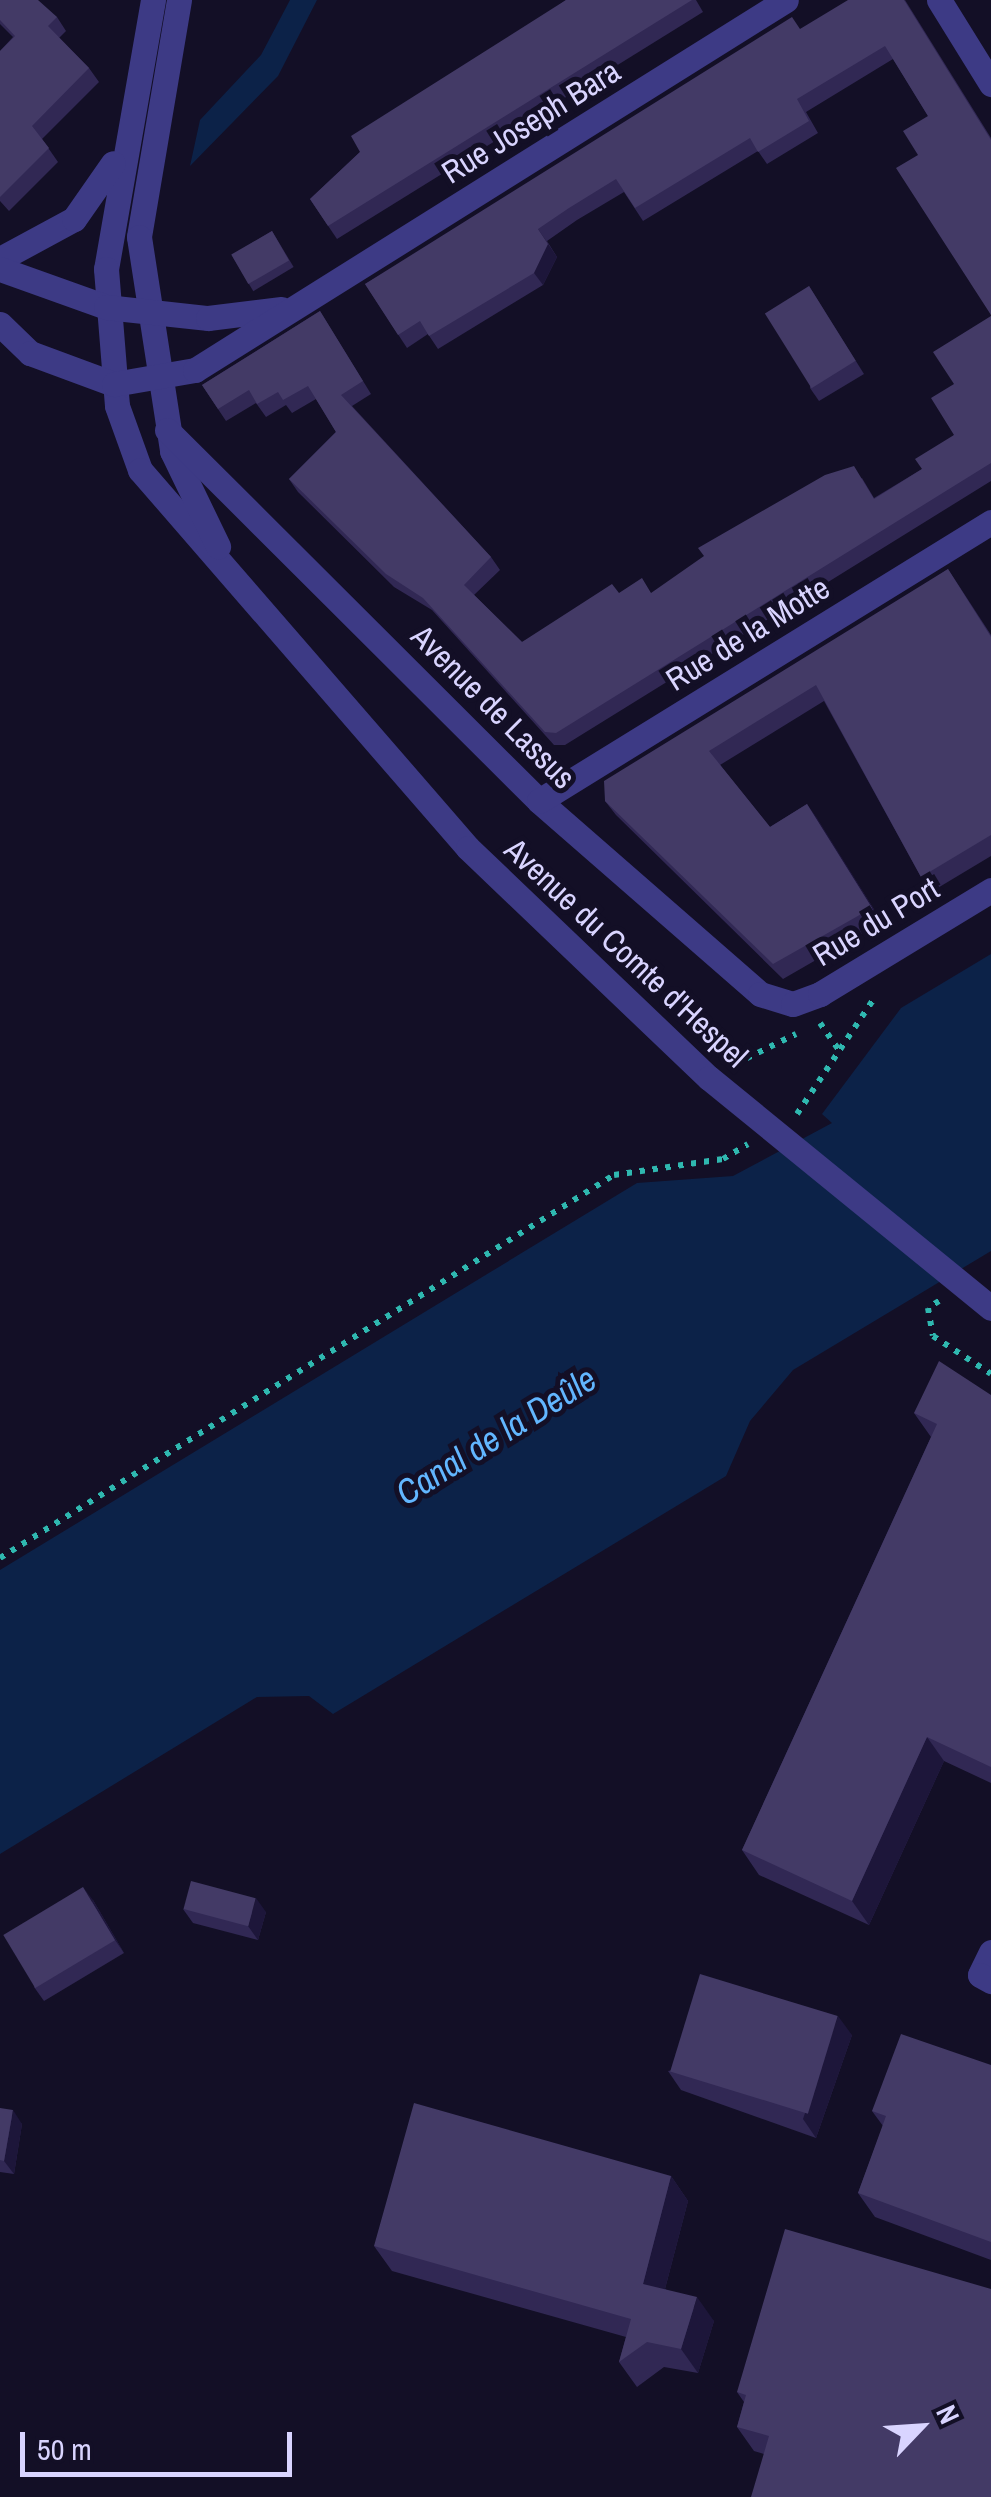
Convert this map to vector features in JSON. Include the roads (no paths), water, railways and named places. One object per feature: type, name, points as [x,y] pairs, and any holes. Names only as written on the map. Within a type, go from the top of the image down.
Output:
[{"type":"street","name":"Avenue du Comte d'Hespel","points":[[153,0],[127,121],[106,308],[114,384],[130,450],[155,492],[258,604],[496,878],[709,1078],[991,1308]]},
{"type":"street","name":"Avenue du Comte d'Hespel","points":[[178,0],[143,176],[148,313],[167,430],[186,491],[258,604]]},
{"type":"street","name":"Rue Joseph Bara","points":[[114,384],[158,382],[310,300],[786,0]]},
{"type":"street","points":[[939,0],[991,84]]},
{"type":"street","points":[[0,259],[90,203],[127,121]]},
{"type":"street","points":[[0,269],[106,308]]},
{"type":"street","name":"Rue Joseph Bara","points":[[106,308],[228,318],[310,300]]},
{"type":"street","points":[[0,324],[30,353],[114,384]]},
{"type":"street","name":"Avenue de Lassus","points":[[167,430],[538,802],[747,985],[793,1004]]},
{"type":"street","name":"Rue de la Motte","points":[[538,802],[991,522]]},
{"type":"street","name":"Rue du Port","points":[[793,1004],[991,890]]},
{"type":"street","points":[[991,1952],[980,1975],[991,1980]]},
{"type":"water","points":[[290,0],[317,0],[278,76],[190,166],[200,120],[261,55]]},
{"type":"water","name":"Canal de la Deûle","points":[[991,954],[991,1251],[793,1370],[750,1421],[726,1476],[333,1714],[309,1696],[257,1697],[0,1854],[0,1570],[637,1183],[733,1176],[832,1123],[822,1114],[901,1008]]}]
